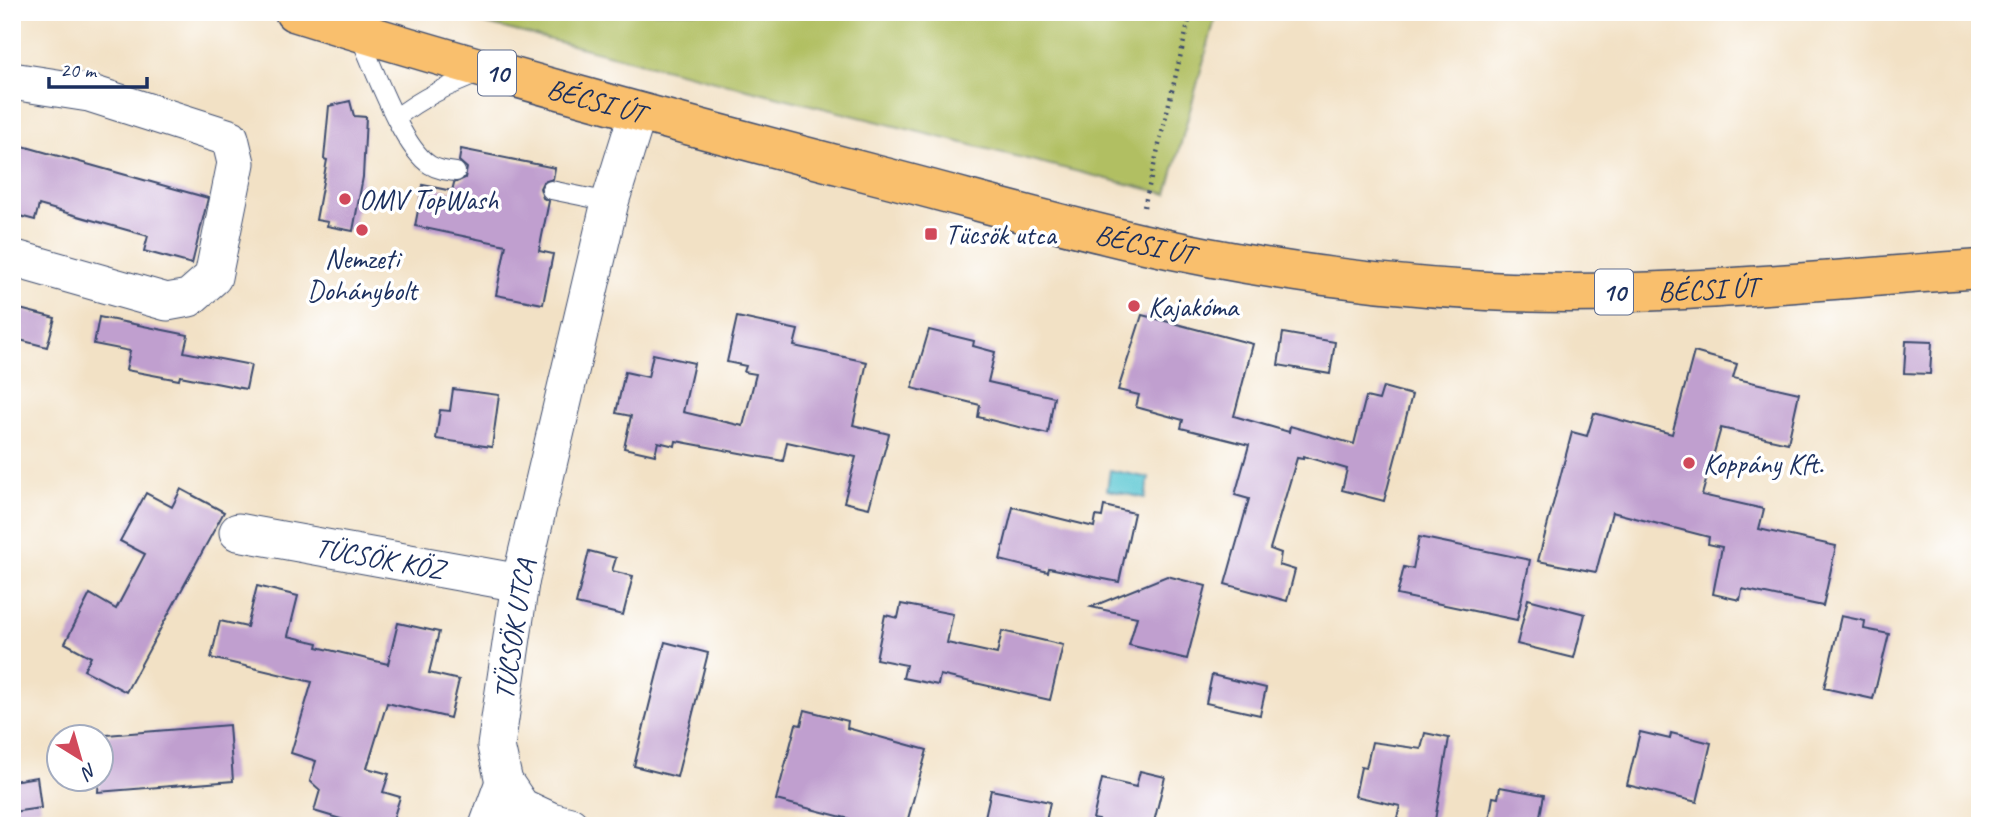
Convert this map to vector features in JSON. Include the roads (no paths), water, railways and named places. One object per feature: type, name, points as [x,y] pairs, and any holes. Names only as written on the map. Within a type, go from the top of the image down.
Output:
[{"type":"main road","name":"BÉCSI ÚT","points":[[294,12],[488,71],[638,112],[1136,242],[1248,265],[1358,280],[1484,291],[1567,294],[1980,270]]},
{"type":"street","points":[[12,81],[89,93],[230,138],[236,163],[213,277],[189,298],[167,302],[12,258]]},
{"type":"street","name":"TÜCSÖK UTCA","points":[[570,826],[551,821],[521,807],[505,782],[496,746],[520,583],[610,202],[638,112]]},
{"type":"street","name":"TÜCSÖK KÖZ","points":[[238,532],[520,583]]},
{"type":"street","points":[[488,826],[505,782]]},
{"type":"lane","points":[[358,32],[396,118],[426,163],[456,172]]},
{"type":"lane","points":[[396,118],[415,103],[442,88],[488,71]]},
{"type":"lane","points":[[551,190],[610,202]]},
{"type":"water","points":[[1110,470],[1149,478],[1145,498],[1107,490]]},
{"type":"place","name":"OMV TopWash","points":[[345,199]]},
{"type":"place","name":"Nemzeti Dohánybolt","points":[[362,230]]},
{"type":"place","name":"Tücsök utca","points":[[931,234]]},
{"type":"place","name":"Kajakóma","points":[[1134,306]]},
{"type":"place","name":"Koppány Kft.","points":[[1689,463]]}]
